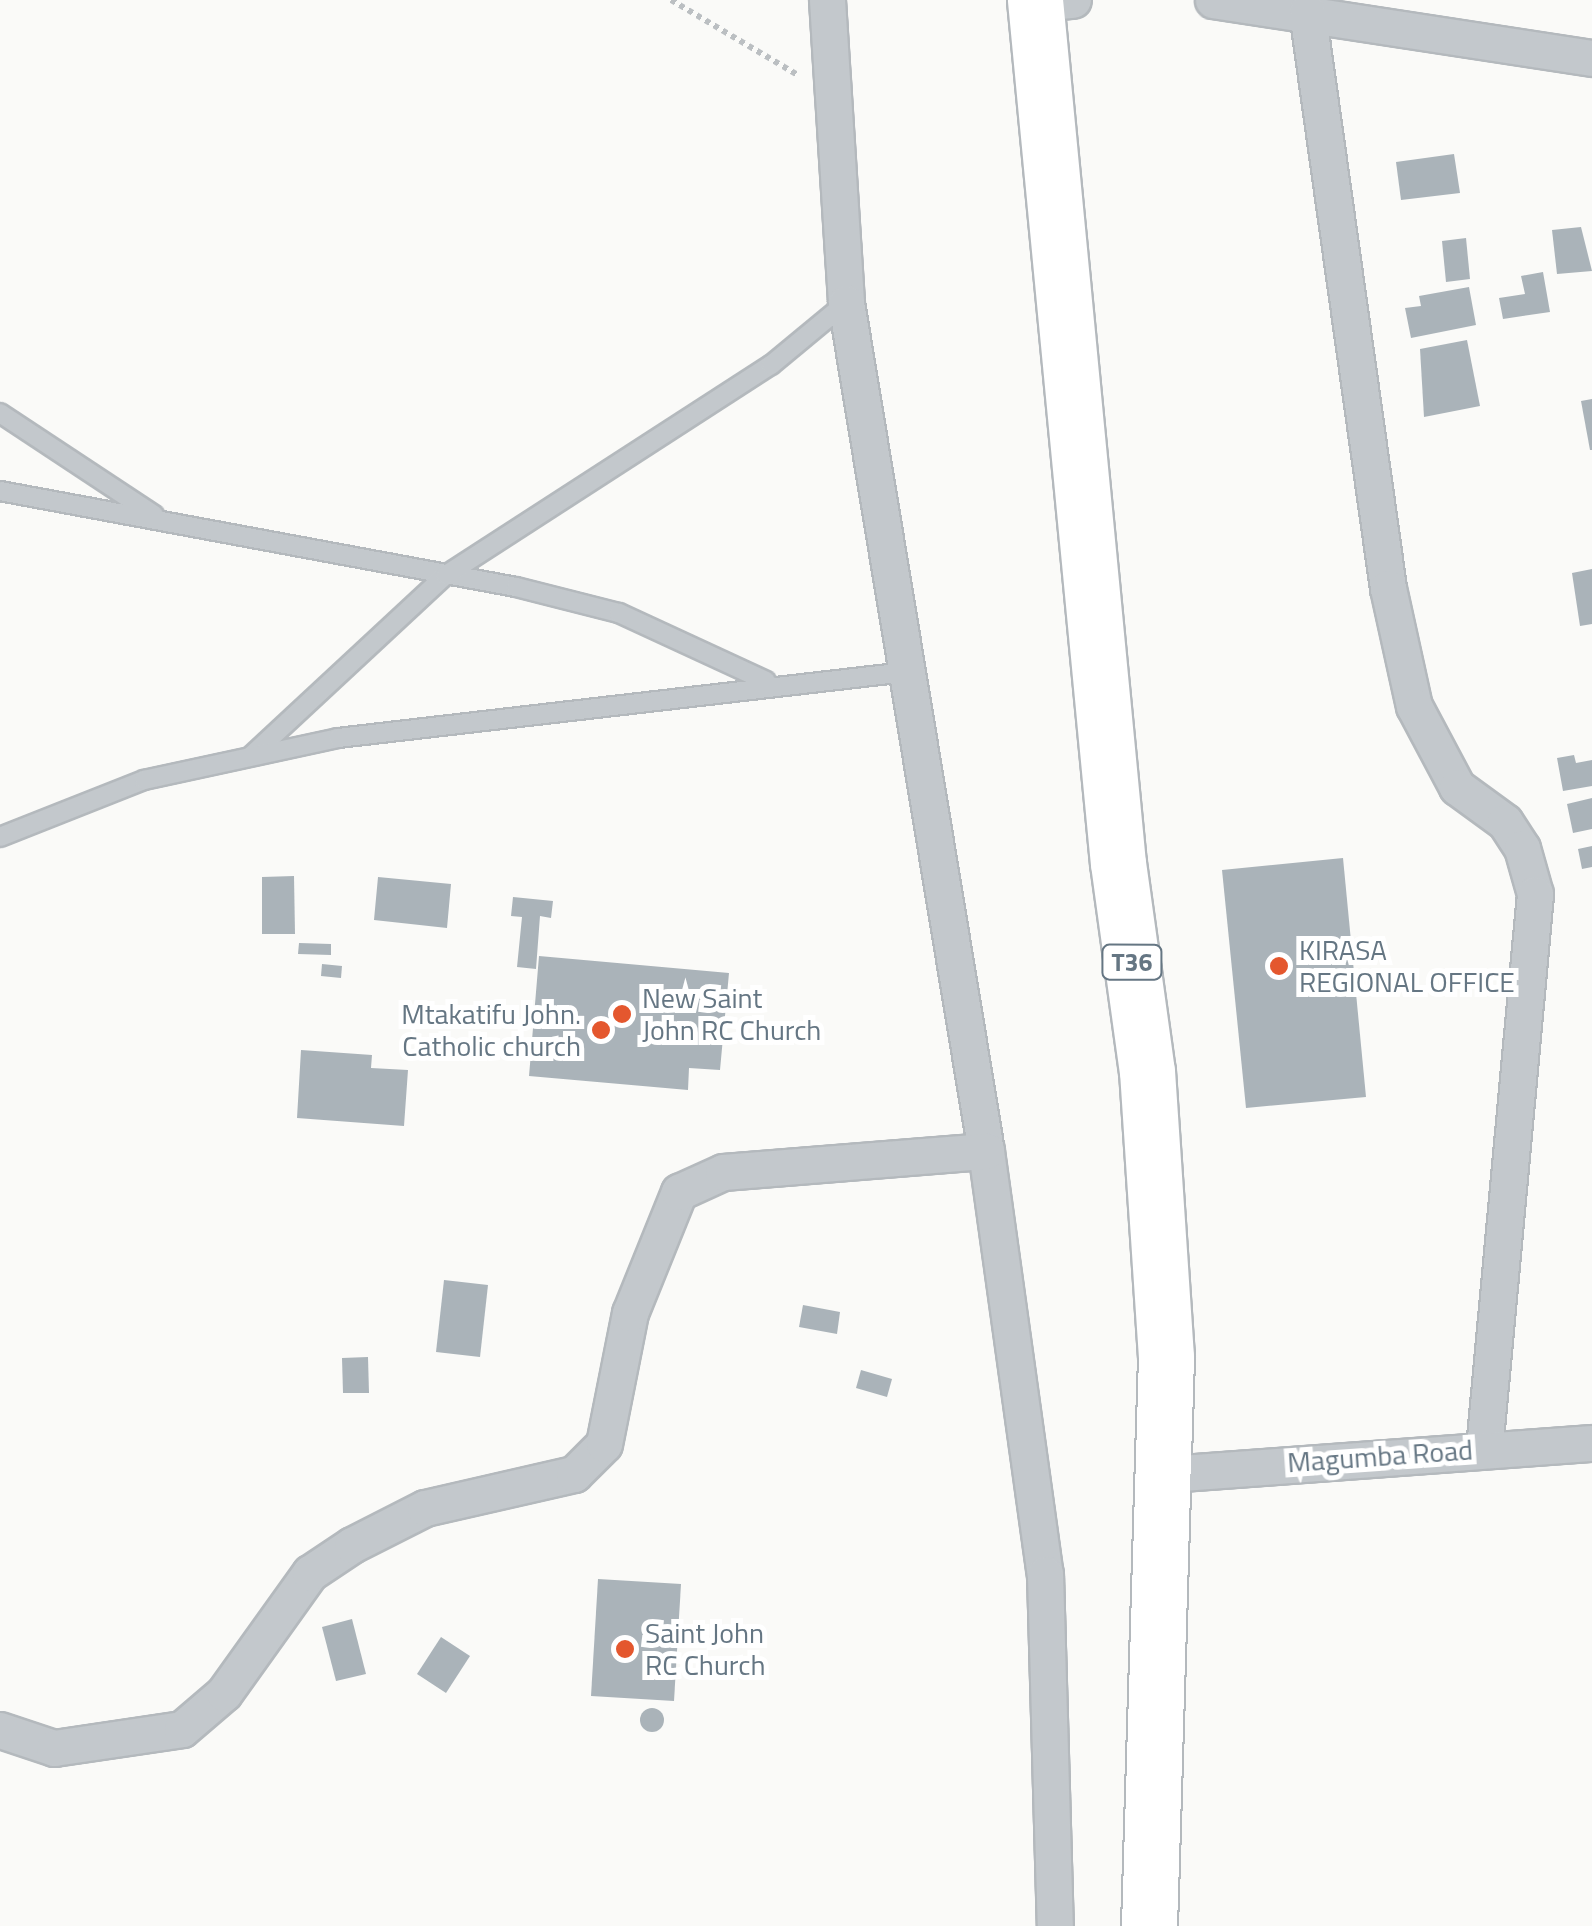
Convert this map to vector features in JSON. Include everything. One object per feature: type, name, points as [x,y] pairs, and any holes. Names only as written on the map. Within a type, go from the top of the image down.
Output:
[{"type":"highway","name":"T36","points":[[1048,1],[1118,863],[1147,1072],[1168,1474],[1149,1926]]},
{"type":"street","points":[[827,0],[827,88],[846,303],[986,1151],[1045,1574],[1055,1926]]},
{"type":"street","points":[[1212,0],[1306,11],[1592,58]]},
{"type":"street","points":[[1306,11],[1388,588],[1414,706],[1457,787],[1505,822],[1522,848],[1535,894],[1484,1449]]},
{"type":"street","points":[[0,1730],[54,1748],[182,1729],[224,1693],[310,1573],[352,1545],[425,1508],[574,1474],[604,1444],[630,1313],[679,1192],[723,1172],[986,1151]]},
{"type":"street","name":"Magumba Road","points":[[1168,1474],[1592,1443]]},
{"type":"lane","points":[[250,756],[446,575],[771,365],[846,303]]},
{"type":"lane","points":[[0,413],[160,519]]},
{"type":"lane","points":[[0,492],[160,519],[619,612],[766,682]]},
{"type":"lane","points":[[0,837],[144,780],[250,756],[766,682],[906,672]]},
{"type":"path","points":[[671,0],[756,56],[827,88]]},
{"type":"building","points":[[1454,154],[1460,193],[1401,200],[1396,162]]},
{"type":"building","points":[[1581,227],[1592,271],[1557,274],[1552,230]]},
{"type":"building","points":[[1466,238],[1470,279],[1446,282],[1442,241]]},
{"type":"building","points":[[1543,272],[1550,312],[1503,319],[1499,298],[1525,294],[1521,276]]},
{"type":"building","points":[[1469,287],[1476,325],[1411,338],[1405,308],[1421,306],[1419,296]]},
{"type":"building","points":[[1467,340],[1480,406],[1424,417],[1420,349]]},
{"type":"building","points":[[1592,399],[1592,450],[1590,450],[1581,401]]},
{"type":"building","points":[[1592,569],[1592,624],[1580,626],[1572,573]]},
{"type":"building","points":[[1574,755],[1576,763],[1592,760],[1592,786],[1563,791],[1557,758]]},
{"type":"building","points":[[1592,798],[1592,829],[1573,833],[1567,804]]},
{"type":"building","points":[[1592,846],[1592,867],[1582,869],[1578,849]]},
{"type":"building","points":[[1343,858],[1366,1097],[1246,1108],[1222,870]]},
{"type":"building","points":[[294,876],[295,934],[262,934],[262,877]]},
{"type":"building","points":[[378,877],[451,884],[447,928],[374,920]]},
{"type":"building","points":[[513,897],[553,901],[551,918],[540,916],[536,969],[517,967],[522,917],[511,916]]},
{"type":"building","points":[[299,943],[331,944],[331,955],[298,954]]},
{"type":"building","points":[[539,956],[729,973],[720,1070],[689,1068],[688,1090],[529,1076]]},
{"type":"building","points":[[322,964],[342,966],[341,978],[321,976]]},
{"type":"building","points":[[301,1050],[372,1055],[371,1068],[408,1070],[404,1126],[297,1118]]},
{"type":"building","points":[[444,1280],[488,1285],[480,1357],[436,1352]]},
{"type":"building","points":[[803,1305],[840,1312],[837,1334],[799,1327]]},
{"type":"building","points":[[368,1357],[369,1393],[343,1393],[342,1358]]},
{"type":"building","points":[[861,1370],[892,1379],[887,1397],[856,1388]]},
{"type":"building","points":[[598,1579],[681,1584],[674,1701],[591,1696]]},
{"type":"building","points":[[352,1619],[366,1674],[336,1681],[322,1627]]},
{"type":"building","points":[[441,1637],[470,1656],[446,1693],[417,1674]]},
{"type":"building","points":[[652,1708],[664,1720],[652,1732],[640,1720]]},
{"type":"place","name":"KIRASA REGIONAL OFFICE","points":[[1279,966]]},
{"type":"place","name":"New Saint John RC Church","points":[[622,1014]]},
{"type":"place","name":"Mtakatifu John. Catholic church","points":[[601,1030]]},
{"type":"place","name":"Saint John RC Church","points":[[625,1649]]}]
